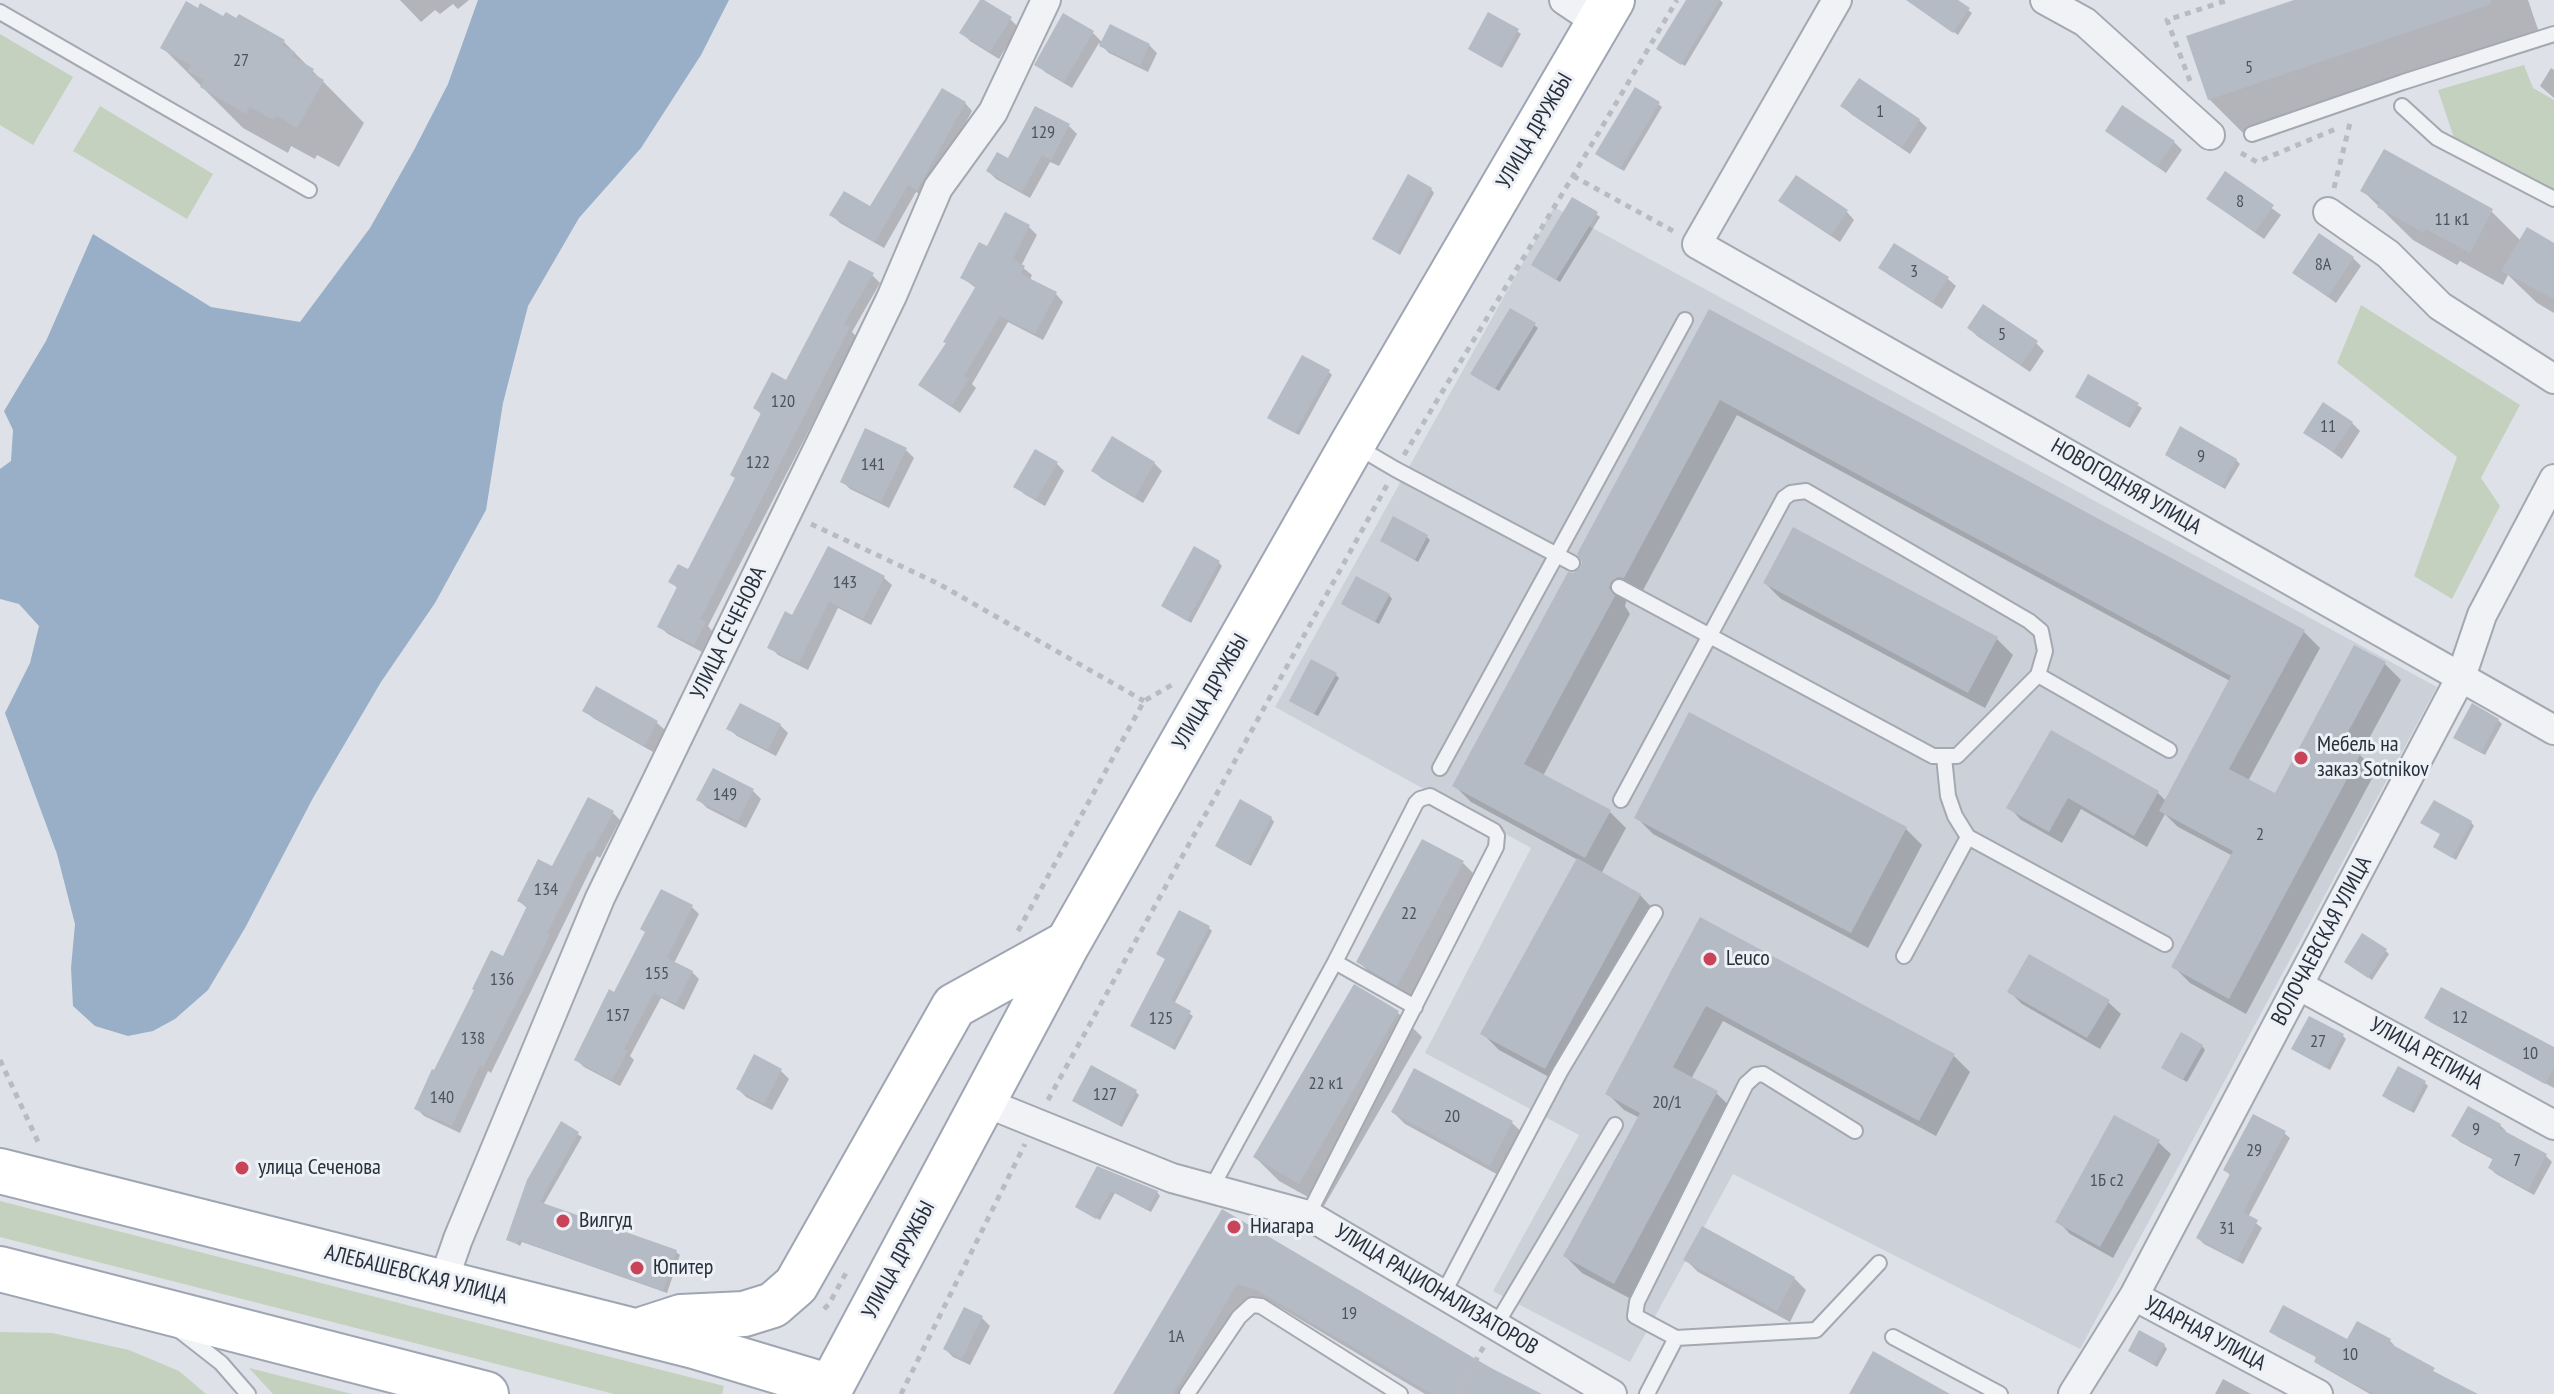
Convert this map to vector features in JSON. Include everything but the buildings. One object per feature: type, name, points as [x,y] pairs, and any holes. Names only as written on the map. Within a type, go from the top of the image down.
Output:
[{"type":"main road","name":"УЛИЦА ДРУЖБЫ","points":[[829,1391],[1068,943],[1353,443],[1592,8]]},
{"type":"main road","points":[[635,1331],[681,1317],[744,1314],[773,1305],[796,1285],[954,1006],[1068,943]]},
{"type":"main road","name":"АЛЕБАШЕВСКАЯ УЛИЦА","points":[[0,1171],[635,1331],[738,1359],[829,1391]]},
{"type":"main road","points":[[0,1269],[486,1394]]},
{"type":"street","name":"УЛИЦА СЕЧЕНОВА","points":[[443,1282],[600,898],[892,296],[938,188],[993,112],[1046,0]]},
{"type":"street","points":[[1697,244],[1837,0]]},
{"type":"street","points":[[2045,0],[2085,22],[2210,135]]},
{"type":"street","points":[[2328,212],[2388,254],[2440,306],[2554,379]]},
{"type":"street","name":"НОВОГОДНЯЯ УЛИЦА","points":[[1697,244],[2554,730]]},
{"type":"street","name":"ВОЛОЧАЕВСКАЯ УЛИЦА","points":[[2073,1394],[2134,1296],[2461,677],[2482,615],[2554,479]]},
{"type":"street","name":"УЛИЦА РЕПИНА","points":[[2298,985],[2554,1125]]},
{"type":"street","name":"УЛИЦА РАЦИОНАЛИЗАТОРОВ","points":[[984,1102],[1172,1178],[1308,1215],[1612,1394]]},
{"type":"street","name":"УДАРНАЯ УЛИЦА","points":[[2134,1296],[2318,1394]]},
{"type":"lane","points":[[0,12],[309,190]]},
{"type":"lane","points":[[2252,134],[2403,82],[2551,37]]},
{"type":"lane","points":[[2402,106],[2437,138],[2554,199]]},
{"type":"lane","points":[[1440,768],[1685,320]]},
{"type":"lane","points":[[1353,443],[1395,469],[1572,563]]},
{"type":"lane","points":[[1619,587],[1711,636],[1933,756],[1957,756],[2038,675],[2045,651],[2041,631],[2029,621],[1806,491],[1791,493],[1784,498],[1711,636],[1621,800]]},
{"type":"lane","points":[[2038,675],[2169,750]]},
{"type":"lane","points":[[1944,757],[1948,796],[1955,816],[1968,837],[2165,944]]},
{"type":"lane","points":[[1212,1187],[1335,962],[1416,803],[1430,796],[1494,831],[1496,847],[1308,1215]]},
{"type":"lane","points":[[1904,956],[1968,837]]},
{"type":"lane","points":[[1443,1294],[1560,1072],[1655,913]]},
{"type":"lane","points":[[1335,962],[1415,1007]]},
{"type":"lane","points":[[1855,1131],[1763,1074],[1756,1075],[1746,1084],[1637,1302],[1635,1316],[1676,1338],[1816,1330],[1879,1263]]},
{"type":"lane","points":[[1496,1325],[1615,1125]]},
{"type":"lane","points":[[1187,1394],[1239,1317],[1252,1305],[1261,1306],[1400,1394]]},
{"type":"lane","points":[[152,1308],[221,1363],[248,1394]]},
{"type":"lane","points":[[1893,1337],[2000,1394]]},
{"type":"lane","points":[[1647,1394],[1676,1338]]},
{"type":"path","points":[[901,1394],[1035,1124],[1395,469],[1677,0]]},
{"type":"path","points":[[2228,0],[2167,20],[2210,135],[2257,162],[2350,123],[2328,212]]},
{"type":"path","points":[[1573,176],[1697,244]]},
{"type":"path","points":[[788,513],[939,584],[1144,701]]},
{"type":"path","points":[[0,1060],[42,1151]]},
{"type":"path","points":[[1457,1394],[1496,1325]]},
{"type":"shaded area","points":[[1554,207],[2437,687],[2080,1349],[1733,1174],[1630,1362],[1493,1291],[1579,1135],[1425,1053],[1531,848],[1275,707]]},
{"type":"green space","points":[[0,34],[73,77],[33,145],[0,125]]},
{"type":"green space","points":[[2524,65],[2533,88],[2554,100],[2554,191],[2454,138],[2438,90]]},
{"type":"green space","points":[[100,106],[213,174],[187,219],[73,151]]},
{"type":"green space","points":[[2361,305],[2520,405],[2481,478],[2500,506],[2452,599],[2414,576],[2457,457],[2337,363]]},
{"type":"green space","points":[[0,1201],[724,1386],[722,1394],[614,1394],[0,1237]]},
{"type":"green space","points":[[0,1332],[52,1333],[129,1350],[179,1371],[206,1394],[0,1394]]},
{"type":"green space","points":[[249,1368],[352,1394],[273,1394]]},
{"type":"water","points":[[478,0],[729,0],[701,55],[641,148],[579,218],[528,306],[503,403],[486,510],[435,603],[381,682],[313,798],[245,928],[208,990],[175,1019],[153,1031],[128,1036],[95,1026],[73,1006],[71,968],[75,924],[57,854],[5,713],[30,663],[39,626],[19,604],[0,599],[0,469],[11,461],[13,430],[4,411],[46,341],[93,234],[211,307],[300,322],[370,228],[414,150],[448,84]]},
{"type":"place","name":"Мебель на заказ Sotnikov","points":[[2301,758]]},
{"type":"place","name":"Leuco","points":[[1710,959]]},
{"type":"place","name":"улица Сеченова","points":[[242,1168]]},
{"type":"place","name":"Вилгуд","points":[[563,1221]]},
{"type":"place","name":"Ниагара","points":[[1234,1227]]},
{"type":"place","name":"Юпитер","points":[[637,1268]]}]
